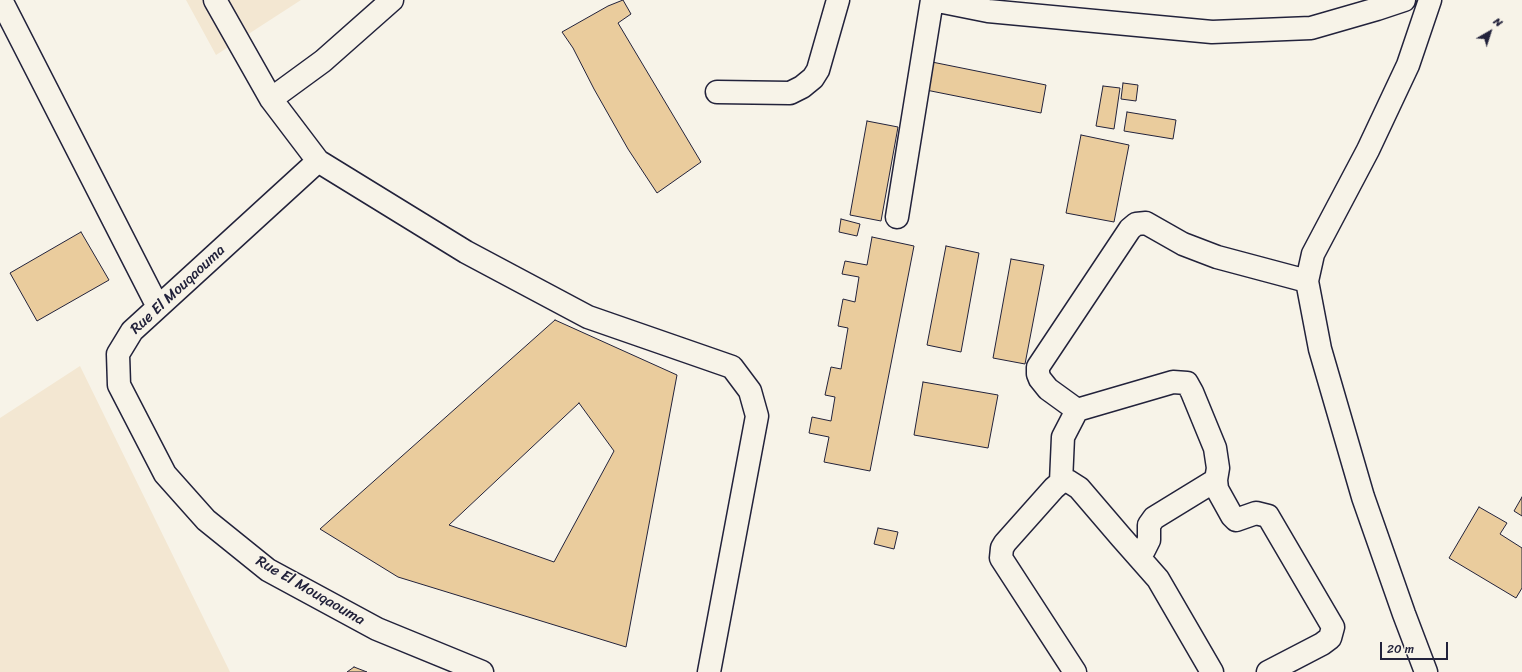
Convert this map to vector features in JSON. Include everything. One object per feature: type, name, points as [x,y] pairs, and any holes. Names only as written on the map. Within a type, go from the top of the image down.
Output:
[{"type":"street","points":[[1,0],[158,307]]},
{"type":"street","points":[[216,0],[271,98],[318,161],[466,252],[588,317],[732,367],[750,391],[757,416],[709,672]]},
{"type":"street","points":[[271,98],[323,61],[392,0]]},
{"type":"street","points":[[717,92],[790,93],[802,87],[813,78],[818,70],[838,0]]},
{"type":"street","points":[[897,217],[933,0],[1212,32],[1311,28],[1404,0]]},
{"type":"street","points":[[1426,672],[1363,497],[1320,349],[1307,280],[1313,254],[1368,150],[1408,65],[1430,0]]},
{"type":"street","name":"Rue El Mouqaouma","points":[[318,161],[132,331],[118,354],[119,385],[165,474],[206,520],[268,570],[377,629],[482,672]]},
{"type":"street","points":[[1077,410],[1048,389],[1040,379],[1038,368],[1130,229],[1136,224],[1146,223],[1183,244],[1217,257],[1307,280]]},
{"type":"street","points":[[1061,482],[1063,437],[1077,410],[1166,384],[1180,382],[1187,383],[1215,448],[1218,468],[1216,489],[1232,516],[1236,520],[1256,513],[1268,516],[1333,627],[1330,638],[1322,644],[1268,672]]},
{"type":"street","points":[[1138,556],[1144,550],[1149,540],[1149,524],[1154,518],[1216,480]]},
{"type":"street","points":[[1075,672],[1001,558],[1002,548],[1005,543],[1054,488],[1061,482],[1068,481],[1079,488],[1158,578],[1212,672]]},
{"type":"shaded area","points":[[186,0],[301,0],[216,55]]},
{"type":"shaded area","points":[[80,366],[230,672],[0,672],[0,418]]},
{"type":"building","points":[[623,0],[631,14],[618,23],[701,162],[657,193],[628,149],[573,48],[562,32],[608,6]]},
{"type":"building","points":[[927,61],[1046,85],[1041,113],[921,89]]},
{"type":"building","points":[[1123,83],[1138,85],[1136,101],[1121,99]]},
{"type":"building","points":[[1103,86],[1120,88],[1114,129],[1096,126]]},
{"type":"building","points":[[1127,112],[1176,120],[1173,139],[1124,131]]},
{"type":"building","points":[[867,121],[898,127],[881,221],[850,215]]},
{"type":"building","points":[[1081,135],[1129,145],[1114,222],[1066,213]]},
{"type":"building","points":[[841,219],[860,224],[857,236],[839,232]]},
{"type":"building","points":[[81,232],[109,280],[37,321],[10,273]]},
{"type":"building","points":[[872,237],[914,246],[870,471],[824,462],[829,437],[809,433],[812,417],[831,421],[835,397],[825,395],[831,367],[841,369],[848,328],[838,326],[843,299],[855,302],[859,277],[842,274],[845,261],[867,265]]},
{"type":"building","points":[[946,246],[979,253],[961,352],[927,345]]},
{"type":"building","points":[[1011,259],[1044,265],[1025,364],[993,358]]},
{"type":"building","points":[[555,320],[677,375],[626,647],[398,577],[320,529]],"holes":[[[579,403],[614,451],[554,562],[449,525]]]},
{"type":"building","points":[[923,382],[998,395],[988,448],[914,435]]},
{"type":"building","points":[[1522,497],[1522,516],[1514,511]]},
{"type":"building","points":[[1479,507],[1507,523],[1500,534],[1522,548],[1522,588],[1516,598],[1449,558]]},
{"type":"building","points":[[878,528],[898,532],[894,549],[874,544]]},
{"type":"building","points":[[354,667],[367,672],[347,672]]}]
